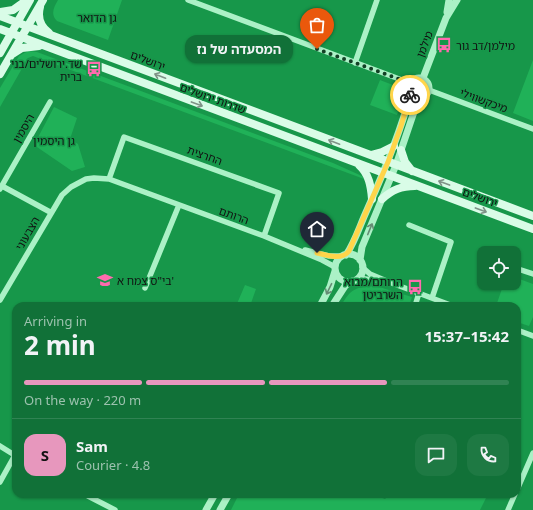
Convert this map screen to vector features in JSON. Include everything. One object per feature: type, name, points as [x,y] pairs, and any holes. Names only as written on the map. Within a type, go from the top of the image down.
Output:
[{"type":"main road","points":[[0,12],[13,10],[29,0]]},
{"type":"main road","points":[[0,53],[29,0]]},
{"type":"main road","points":[[0,74],[42,2]]},
{"type":"main road","points":[[42,2],[38,14],[40,23],[42,28],[53,36]]},
{"type":"main road","points":[[0,16],[53,36]]},
{"type":"main road","name":"שדרות ירושלים","points":[[0,29],[418,186]]},
{"type":"main road","name":"ירושלים","points":[[53,36],[371,155]]},
{"type":"main road","points":[[9,57],[22,48],[43,46]]},
{"type":"main road","points":[[371,155],[397,148],[412,171]]},
{"type":"main road","points":[[371,155],[533,216]]},
{"type":"main road","points":[[357,163],[366,173],[369,180],[372,199]]},
{"type":"main road","points":[[382,199],[390,192],[399,188],[418,186]]},
{"type":"main road","name":"ירושלים","points":[[418,186],[533,229]]},
{"type":"street","points":[[188,0],[410,83]]},
{"type":"street","points":[[355,63],[377,0]]},
{"type":"street","points":[[446,18],[449,0]]},
{"type":"street","points":[[446,18],[457,0]]},
{"type":"street","name":"מילמן","points":[[423,78],[446,18]]},
{"type":"street","points":[[397,148],[415,109],[422,97],[425,96],[429,90],[429,84],[423,78],[417,78],[410,83]]},
{"type":"street","points":[[335,302],[345,286],[355,280],[361,273],[362,247],[391,176],[392,164],[411,93],[409,86],[410,83]]},
{"type":"street","name":"מיכקשווילי","points":[[429,90],[533,129]]},
{"type":"street","points":[[411,93],[416,97],[422,97]]},
{"type":"street","name":"היסמין","points":[[50,102],[1,187],[50,212]]},
{"type":"street","name":"החרצית","points":[[109,179],[124,137],[279,193],[264,236]]},
{"type":"street","points":[[322,302],[330,287],[336,263],[351,247],[383,173],[392,164]]},
{"type":"street","name":"הרותם","points":[[79,182],[94,178],[109,179],[264,236],[322,260],[335,269]]},
{"type":"street","name":"הצבעוני","points":[[0,299],[50,212],[62,195],[71,186],[79,182]]},
{"type":"street","points":[[145,288],[179,205]]},
{"type":"street","points":[[409,225],[451,242],[432,298]]},
{"type":"street","name":"הרותם","points":[[282,244],[329,256],[344,256]]},
{"type":"street","points":[[344,256],[354,255],[370,274],[442,302]]},
{"type":"street","points":[[335,269],[339,278],[342,280],[388,282]]},
{"type":"street","points":[[521,270],[533,274]]},
{"type":"street","points":[[417,302],[420,294]]},
{"type":"street","points":[[521,332],[533,336]]},
{"type":"street","points":[[0,446],[12,453]]},
{"type":"street","points":[[521,481],[532,456]]},
{"type":"street","points":[[0,482],[12,462]]},
{"type":"street","points":[[91,498],[108,508],[115,510]]},
{"type":"street","points":[[206,510],[213,498]]},
{"type":"street","points":[[220,510],[227,498]]},
{"type":"street","points":[[513,498],[509,509],[516,510]]},
{"type":"green space","name":"גן הדואר","points":[[58,0],[122,0],[108,40],[57,21],[53,13]]},
{"type":"green space","points":[[28,51],[37,52],[333,163],[362,176],[364,179],[33,56],[28,58],[0,107],[0,88],[19,56]]},
{"type":"green space","points":[[533,60],[533,121],[513,113]]},
{"type":"green space","points":[[380,80],[395,86],[402,92],[402,100],[397,115],[370,105]]},
{"type":"green space","name":"גן היסמין","points":[[54,107],[77,118],[70,139],[78,144],[85,167],[72,171],[34,145]]},
{"type":"green space","points":[[521,280],[533,284],[533,317],[529,326],[521,323],[521,302],[497,302],[502,290],[521,290]]},
{"type":"green space","points":[[245,285],[256,289],[251,302],[238,302]]},
{"type":"green space","points":[[376,286],[412,297],[410,302],[344,302],[351,292],[364,287]]},
{"type":"green space","points":[[237,498],[486,498],[480,510],[231,510]]},
{"type":"way so far","points":[[317,49],[410,83],[410,95]]},
{"type":"place","name":"מילמן/דב גור","points":[[444,45]]},
{"type":"place","name":"המסעדה של נז","points":[[317,49]]},
{"type":"place","name":"שד.ירושלים/בני ברית","points":[[94,69]]},
{"type":"place","name":"בי\"ס צמח א'","points":[[105,280]]},
{"type":"place","name":"הרותם/מבוא השרביטן","points":[[415,287]]},
{"type":"route","points":[[317,253],[334,257],[346,255],[349,251],[388,162],[410,95]]}]
